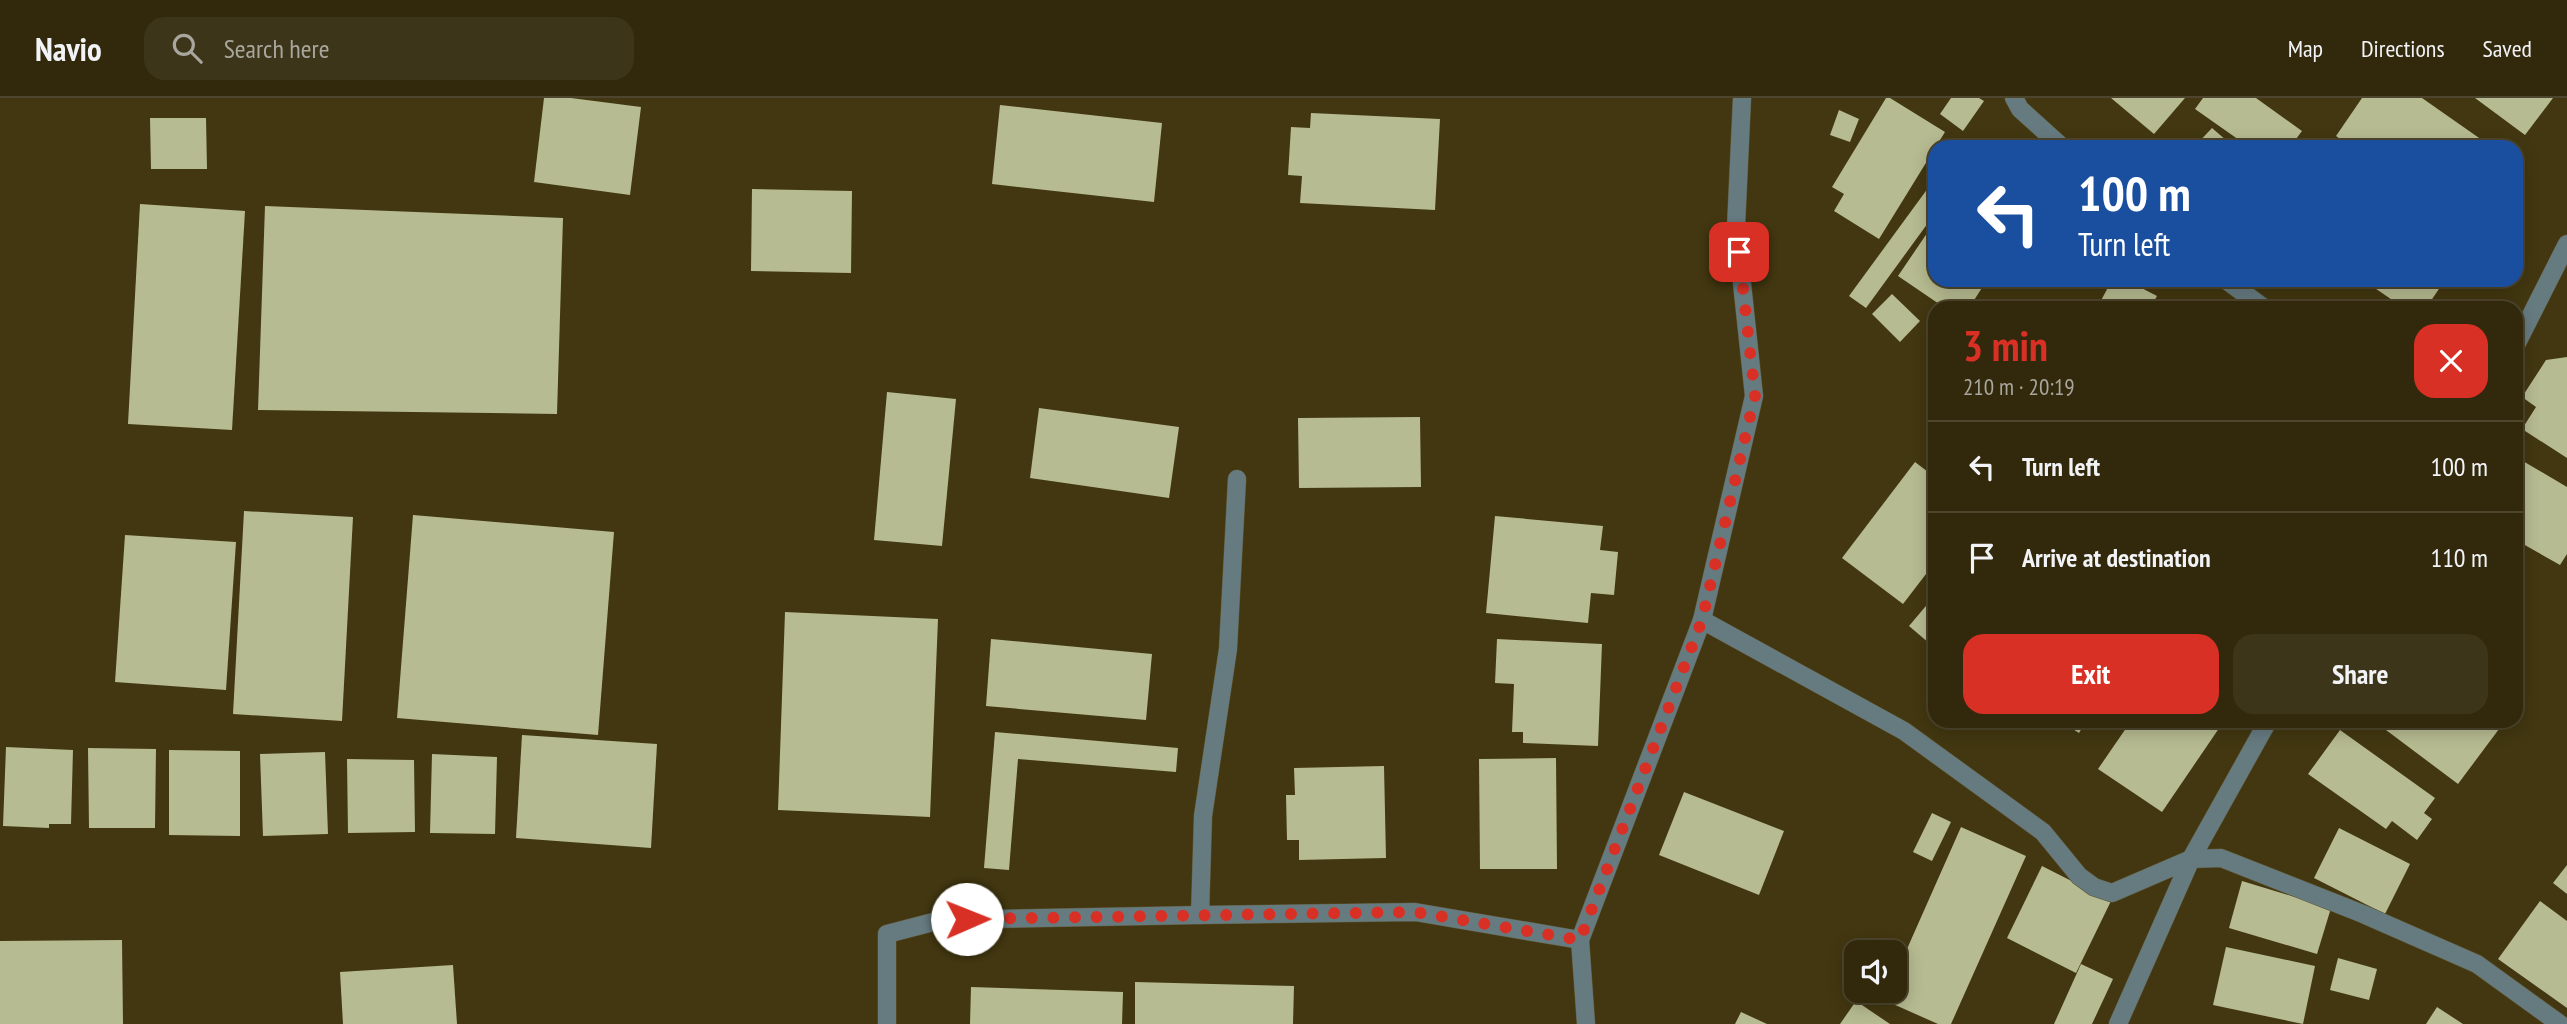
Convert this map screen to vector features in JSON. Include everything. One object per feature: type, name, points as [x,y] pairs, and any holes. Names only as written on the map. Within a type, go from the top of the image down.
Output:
[{"type":"street","points":[[1586,1024],[1580,940],[1702,620],[1755,396],[1736,228],[1742,98]]},
{"type":"street","points":[[2014,98],[2020,109],[2054,140]]},
{"type":"street","points":[[2523,331],[2567,244]]},
{"type":"street","points":[[2236,287],[2254,301]]},
{"type":"street","points":[[1200,915],[1203,816],[1228,649],[1237,479]]},
{"type":"street","points":[[1702,620],[1904,731],[2043,832],[2079,876],[2094,887],[2112,892],[2191,859],[2221,858],[2362,914],[2477,964],[2560,1024]]},
{"type":"street","points":[[2118,1024],[2191,859],[2264,728]]},
{"type":"street","points":[[887,1024],[887,934],[941,920],[1415,912],[1580,940]]},
{"type":"building","points":[[544,98],[571,98],[641,107],[630,195],[534,182]]},
{"type":"building","points":[[1886,98],[1945,132],[1940,140],[1928,140],[1928,160],[1879,239],[1834,211],[1844,194],[1832,187]]},
{"type":"building","points":[[1951,98],[1979,98],[1984,101],[1963,131],[1940,114]]},
{"type":"building","points":[[2111,98],[2185,98],[2154,134]]},
{"type":"building","points":[[2203,98],[2256,98],[2302,131],[2295,140],[2239,140],[2195,109]]},
{"type":"building","points":[[2362,98],[2422,98],[2482,140],[2341,140],[2336,136]]},
{"type":"building","points":[[2475,98],[2553,98],[2525,135]]},
{"type":"building","points":[[1000,105],[1162,123],[1154,202],[992,184]]},
{"type":"building","points":[[1839,110],[1859,119],[1850,142],[1830,135]]},
{"type":"building","points":[[1311,113],[1440,119],[1435,210],[1300,203],[1302,176],[1288,175],[1291,127],[1310,128]]},
{"type":"building","points":[[150,118],[206,118],[207,169],[151,169]]},
{"type":"building","points":[[2212,128],[2226,140],[2201,140]]},
{"type":"building","points":[[1928,188],[1928,223],[1866,308],[1849,296]]},
{"type":"building","points":[[752,189],[852,191],[851,273],[751,271]]},
{"type":"building","points":[[140,204],[245,211],[232,430],[128,424]]},
{"type":"building","points":[[265,206],[563,218],[557,414],[258,410]]},
{"type":"building","points":[[1928,232],[1928,287],[1982,287],[1974,301],[1935,301],[1898,276]]},
{"type":"building","points":[[2108,287],[2140,287],[2157,296],[2154,301],[2101,301]]},
{"type":"building","points":[[2373,287],[2440,287],[2431,301],[2394,301]]},
{"type":"building","points":[[1892,294],[1920,321],[1900,342],[1872,314]]},
{"type":"building","points":[[2567,357],[2567,458],[2523,430],[2536,407],[2523,395],[2546,360]]},
{"type":"building","points":[[887,392],[956,399],[942,546],[874,540]]},
{"type":"building","points":[[1039,408],[1179,427],[1169,498],[1030,478]]},
{"type":"building","points":[[1420,417],[1421,487],[1299,488],[1298,418]]},
{"type":"building","points":[[2523,461],[2567,487],[2567,554],[2560,565],[2523,544]]},
{"type":"building","points":[[1915,462],[1928,472],[1928,571],[1903,604],[1842,558]]},
{"type":"building","points":[[244,511],[353,517],[342,721],[233,714]]},
{"type":"building","points":[[413,515],[614,532],[598,735],[397,718]]},
{"type":"building","points":[[1495,516],[1603,526],[1600,550],[1618,552],[1614,595],[1591,593],[1588,623],[1486,613]]},
{"type":"building","points":[[125,535],[236,542],[226,690],[115,682]]},
{"type":"building","points":[[1928,603],[1928,642],[1909,626]]},
{"type":"building","points":[[785,612],[938,619],[930,817],[778,810]]},
{"type":"building","points":[[991,639],[1152,654],[1146,720],[986,706]]},
{"type":"building","points":[[1497,639],[1602,644],[1598,746],[1523,743],[1523,732],[1512,732],[1514,684],[1495,683]]},
{"type":"building","points":[[2126,728],[2219,728],[2162,812],[2098,769]]},
{"type":"building","points":[[2383,728],[2500,728],[2458,784]]},
{"type":"building","points":[[2340,730],[2435,798],[2424,813],[2432,819],[2417,840],[2392,821],[2386,829],[2308,774]]},
{"type":"building","points":[[995,732],[1178,748],[1176,772],[1018,759],[1009,870],[984,868]]},
{"type":"building","points":[[522,735],[657,744],[651,848],[516,838]]},
{"type":"building","points":[[6,747],[73,750],[71,824],[49,824],[49,828],[3,826]]},
{"type":"building","points":[[88,748],[156,749],[155,828],[89,828]]},
{"type":"building","points":[[169,750],[240,751],[240,836],[169,835]]},
{"type":"building","points":[[325,752],[328,834],[263,836],[260,754]]},
{"type":"building","points":[[432,754],[497,757],[495,834],[430,833]]},
{"type":"building","points":[[1556,758],[1557,869],[1480,869],[1479,759]]},
{"type":"building","points":[[347,759],[414,760],[415,832],[348,833]]},
{"type":"building","points":[[1384,766],[1386,858],[1299,860],[1299,840],[1287,840],[1286,795],[1295,795],[1294,768]]},
{"type":"building","points":[[1684,792],[1784,831],[1759,895],[1659,855]]},
{"type":"building","points":[[1932,813],[1951,822],[1932,861],[1913,852]]},
{"type":"building","points":[[1961,827],[2026,856],[1951,1024],[1938,1024],[1891,1003],[1907,1003],[1907,949]]},
{"type":"building","points":[[2339,828],[2410,864],[2385,914],[2314,878]]},
{"type":"building","points":[[2567,865],[2567,894],[2553,883]]},
{"type":"building","points":[[2042,866],[2111,901],[2076,973],[2007,938]]},
{"type":"building","points":[[2242,881],[2331,908],[2317,954],[2229,928]]},
{"type":"building","points":[[2540,901],[2567,921],[2567,1008],[2498,959]]},
{"type":"building","points":[[122,940],[123,1024],[0,1024],[0,941]]},
{"type":"building","points":[[2226,947],[2315,966],[2303,1024],[2213,1005]]},
{"type":"building","points":[[2338,958],[2377,969],[2369,1000],[2330,990]]},
{"type":"building","points":[[2081,964],[2113,979],[2092,1024],[2054,1024]]},
{"type":"building","points":[[453,965],[457,1024],[343,1024],[340,972]]},
{"type":"building","points":[[1135,982],[1294,986],[1293,1024],[1135,1024]]},
{"type":"building","points":[[971,987],[1123,992],[1122,1024],[970,1024]]},
{"type":"building","points":[[1855,1003],[1859,1003],[1890,1024],[1840,1024]]},
{"type":"building","points":[[2437,1007],[2463,1024],[2426,1024]]},
{"type":"building","points":[[1741,1012],[1767,1024],[1735,1024]]},
{"type":"route","points":[[967,919],[1415,912],[1580,940],[1702,620],[1755,396],[1739,252]]}]
